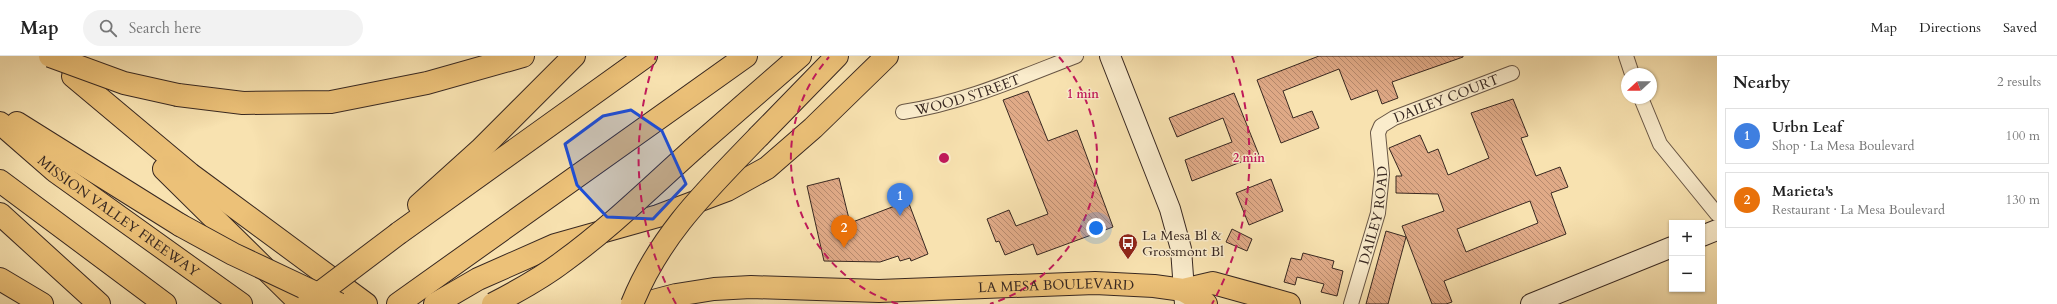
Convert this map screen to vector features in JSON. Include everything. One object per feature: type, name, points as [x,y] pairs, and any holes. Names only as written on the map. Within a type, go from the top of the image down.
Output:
[{"type":"main road","points":[[51,56],[73,76],[112,107],[143,136],[190,174],[366,304]]},
{"type":"main road","points":[[51,56],[124,83],[178,95],[244,103],[331,102],[427,83],[523,56]]},
{"type":"main road","points":[[399,233],[415,208],[480,150],[574,56]]},
{"type":"main road","points":[[305,304],[399,233],[646,56]]},
{"type":"main road","points":[[398,304],[746,56]]},
{"type":"main road","points":[[493,304],[526,286],[564,261],[598,234],[800,56]]},
{"type":"main road","points":[[632,304],[649,266],[680,220],[837,56]]},
{"type":"main road","points":[[435,304],[478,279],[555,245],[658,216],[686,206],[727,190],[768,168],[887,56]]},
{"type":"main road","points":[[1110,56],[1170,209],[1181,249],[1182,299]]},
{"type":"main road","points":[[73,76],[106,113],[301,304]]},
{"type":"main road","points":[[0,112],[180,225],[247,261],[339,304]]},
{"type":"main road","name":"MISSION VALLEY FREEWAY","points":[[0,122],[55,171],[241,304]]},
{"type":"main road","points":[[0,181],[165,304]]},
{"type":"main road","points":[[0,214],[99,304]]},
{"type":"main road","points":[[1705,235],[1717,230]]},
{"type":"main road","points":[[1531,304],[1669,249]]},
{"type":"main road","points":[[0,279],[42,304]]},
{"type":"main road","name":"LA MESA BOULEVARD","points":[[642,304],[684,294],[714,289],[751,288],[879,291],[1095,283],[1154,286],[1182,299],[1206,304]]},
{"type":"main road","name":"LA MESA BOULEVARD","points":[[1182,299],[1213,283],[1290,304]]},
{"type":"street","name":"WOOD STREET","points":[[902,112],[931,108],[960,100],[1076,56]]},
{"type":"street","points":[[1626,56],[1630,68]]},
{"type":"street","name":"DAILEY COURT","points":[[1381,126],[1394,118],[1512,73]]},
{"type":"street","points":[[1643,104],[1660,144],[1717,214]]},
{"type":"street","name":"DAILEY ROAD","points":[[1351,304],[1378,213],[1382,174],[1378,133],[1381,126]]},
{"type":"highlighted area","points":[[631,110],[662,131],[686,184],[653,219],[607,217],[577,185],[565,144],[603,116]]},
{"type":"building","points":[[1319,56],[1463,57],[1392,82],[1398,98],[1382,104],[1377,90],[1351,100],[1339,69],[1283,91],[1293,118],[1312,111],[1319,128],[1281,143],[1257,80]]},
{"type":"building","points":[[1028,91],[1048,141],[1077,130],[1113,227],[1037,255],[1033,244],[1005,255],[999,241],[996,242],[987,219],[1009,210],[1016,226],[1048,214],[1003,100]]},
{"type":"building","points":[[1234,93],[1259,155],[1192,181],[1185,160],[1232,142],[1223,118],[1177,137],[1169,118]]},
{"type":"building","points":[[1513,99],[1528,136],[1521,138],[1536,176],[1560,167],[1568,187],[1551,193],[1566,234],[1444,281],[1452,302],[1446,304],[1432,304],[1402,226],[1444,211],[1438,194],[1396,193],[1396,176],[1402,176],[1389,148],[1420,135],[1428,153],[1438,149],[1448,175],[1489,158],[1471,113]],"holes":[[[1530,201],[1538,223],[1466,252],[1457,229]]]},
{"type":"building","points":[[839,178],[850,223],[908,201],[928,254],[911,261],[910,258],[900,261],[898,256],[880,262],[824,261],[807,186]]},
{"type":"building","points":[[1271,179],[1283,211],[1249,225],[1236,193]]},
{"type":"building","points":[[1232,229],[1252,239],[1247,251],[1226,242]]},
{"type":"building","points":[[1386,231],[1406,237],[1388,304],[1366,304]]},
{"type":"building","points":[[1303,253],[1334,261],[1332,268],[1343,271],[1337,296],[1321,292],[1324,284],[1297,277],[1295,285],[1284,282],[1291,258],[1301,260]]},
{"type":"place","name":"Urbn Leaf","points":[[900,216]]},
{"type":"place","name":"Marieta's","points":[[844,248]]},
{"type":"place","name":"La Mesa Bl & Grossmont Bl","points":[[1128,260]]}]
